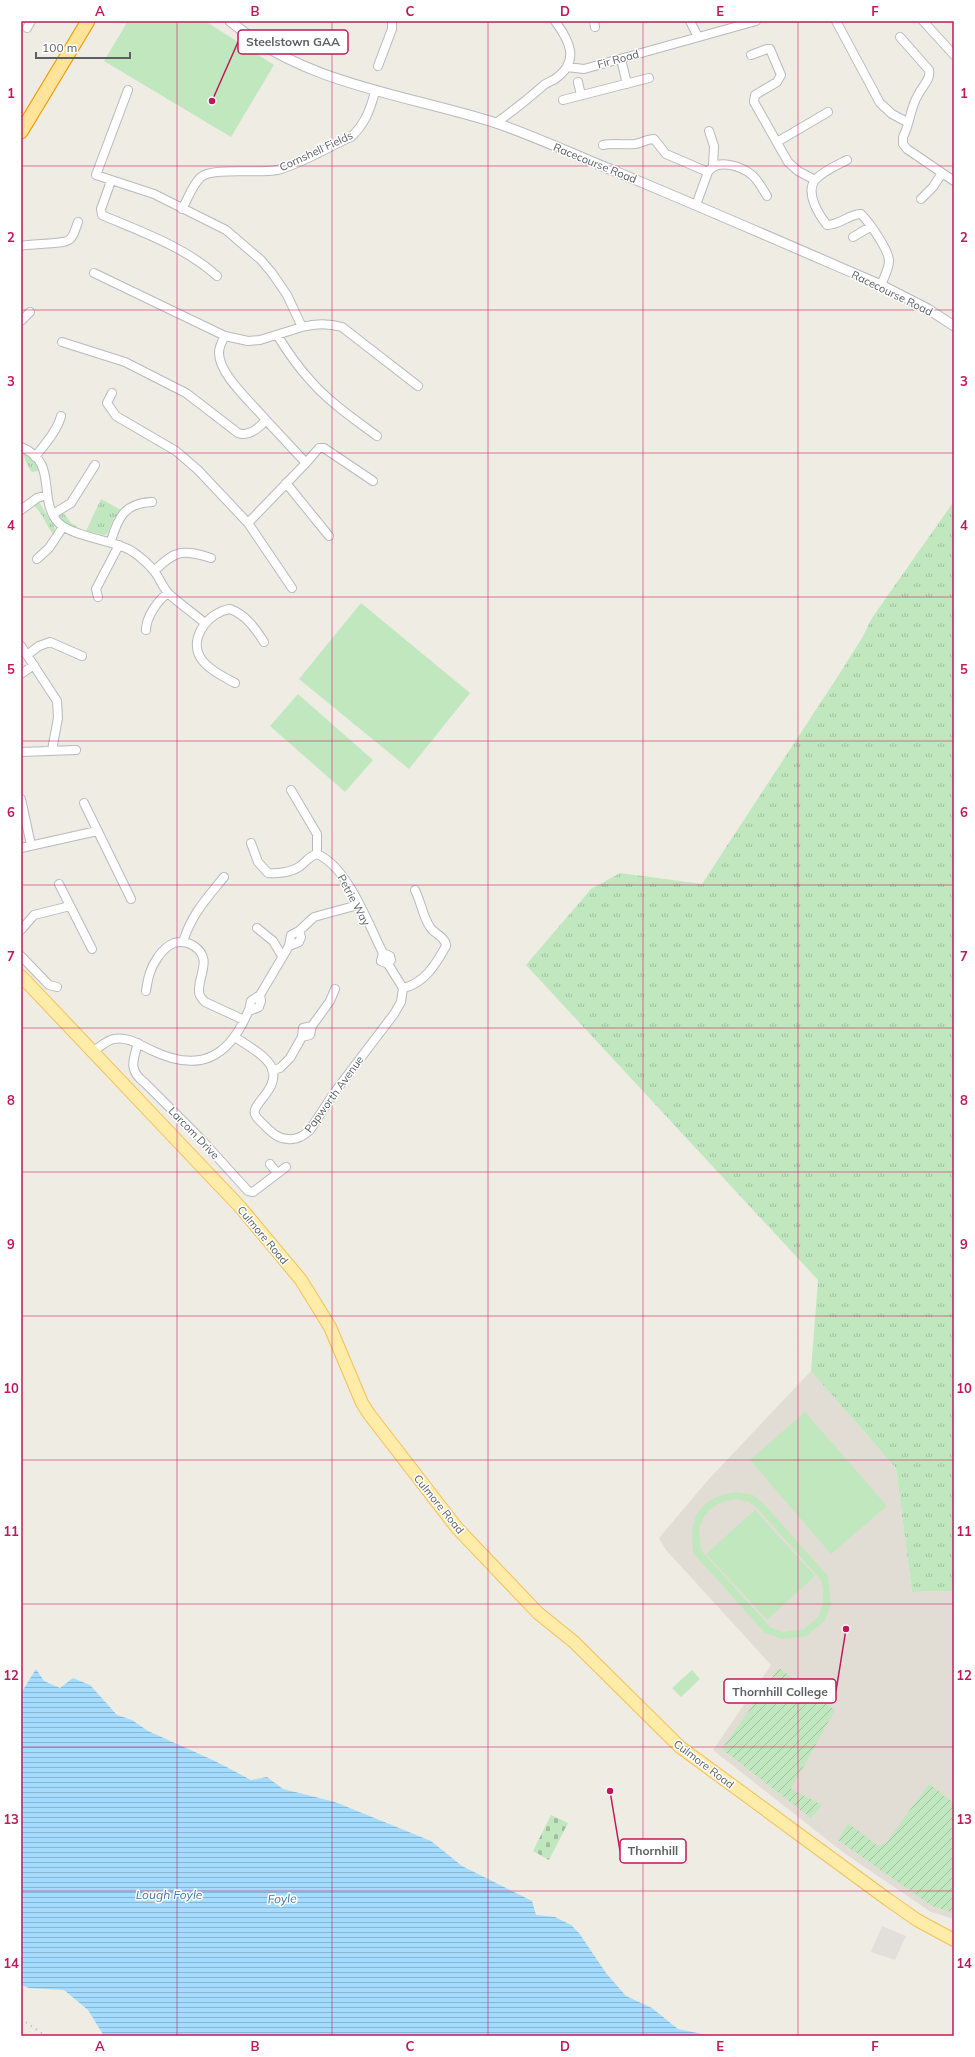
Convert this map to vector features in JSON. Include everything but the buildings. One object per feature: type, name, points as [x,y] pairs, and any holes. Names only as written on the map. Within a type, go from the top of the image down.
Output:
[{"type":"highway","points":[[21,132],[88,21]]},
{"type":"main road","name":"Culmore Road","points":[[21,976],[241,1208],[301,1280],[330,1327],[362,1403],[369,1414],[457,1528],[538,1613],[574,1642],[680,1747],[887,1899],[917,1920],[954,1940]]},
{"type":"street","name":"Racecourse Road","points":[[230,21],[246,35],[270,50],[327,76],[375,92],[496,123],[696,205],[881,285],[928,309],[954,326]]},
{"type":"street","points":[[378,66],[392,28],[392,21]]},
{"type":"street","points":[[496,123],[545,84],[556,79],[567,67],[570,60],[571,50],[568,40],[554,21]]},
{"type":"street","points":[[690,21],[698,37]]},
{"type":"street","name":"Fir Road","points":[[567,67],[584,69],[756,21]]},
{"type":"street","points":[[836,21],[880,103],[892,114],[907,122]]},
{"type":"street","points":[[923,21],[954,55]]},
{"type":"street","points":[[900,37],[929,70],[930,74],[917,96],[907,122],[903,137],[903,144],[907,149],[954,181]]},
{"type":"street","points":[[751,55],[767,48],[770,49],[782,75],[777,82],[760,91],[753,98],[754,102],[792,166],[815,180]]},
{"type":"street","points":[[621,59],[626,84]]},
{"type":"street","points":[[563,100],[649,78]]},
{"type":"street","points":[[578,82],[582,95]]},
{"type":"street","points":[[128,90],[96,175],[154,194],[226,230],[261,260],[272,273],[287,295],[302,327]]},
{"type":"street","name":"Cornshell Fields","points":[[182,209],[192,190],[202,177],[208,174],[218,172],[255,172],[278,170],[350,137],[360,129],[368,115],[375,92]]},
{"type":"street","points":[[777,142],[828,112]]},
{"type":"street","points":[[696,205],[711,169],[714,146],[709,129]]},
{"type":"street","points":[[603,145],[618,143],[637,144],[647,139],[654,139],[666,154],[711,169],[734,166],[743,169],[752,174],[760,184],[767,197]]},
{"type":"street","points":[[847,160],[815,180],[812,187],[815,207],[828,225],[836,225],[856,214],[861,214],[887,252],[889,261],[881,285]]},
{"type":"street","points":[[921,199],[933,187],[942,173]]},
{"type":"street","points":[[111,181],[101,209],[102,215],[180,250],[203,263],[217,276]]},
{"type":"street","points":[[21,246],[44,243],[63,244],[71,239],[78,222]]},
{"type":"street","points":[[853,237],[870,227]]},
{"type":"street","points":[[94,273],[225,336],[248,341],[277,335],[314,324],[330,324],[342,327],[418,386]]},
{"type":"street","points":[[21,321],[30,312]]},
{"type":"street","points":[[277,335],[294,361],[311,382],[335,404],[377,436]]},
{"type":"street","points":[[225,336],[219,351],[220,361],[229,377],[306,463]]},
{"type":"street","points":[[62,342],[125,362],[186,393],[238,433],[244,435],[251,433],[266,420]]},
{"type":"street","points":[[112,393],[107,403],[116,416],[176,451],[198,470],[248,523],[292,588]]},
{"type":"street","points":[[35,456],[50,437],[59,423],[61,416]]},
{"type":"street","points":[[21,447],[35,456],[46,473],[48,505],[63,527],[82,535],[111,541],[130,550],[154,570],[168,593],[205,623]]},
{"type":"street","points":[[248,523],[306,463],[318,448],[324,448],[373,481]]},
{"type":"street","points":[[53,514],[71,503],[95,465]]},
{"type":"street","points":[[286,483],[329,536]]},
{"type":"street","points":[[21,510],[37,498],[47,495]]},
{"type":"street","points":[[111,541],[117,522],[123,513],[131,507],[152,502]]},
{"type":"street","points":[[37,559],[49,548],[63,527]]},
{"type":"street","points":[[98,597],[96,589],[119,546]]},
{"type":"street","points":[[154,570],[175,553],[193,552],[211,558]]},
{"type":"street","points":[[146,630],[146,624],[153,610],[168,593]]},
{"type":"street","points":[[235,683],[211,668],[201,659],[197,640],[205,623],[214,614],[230,609],[237,612],[250,622],[264,642]]},
{"type":"street","points":[[27,655],[39,646],[50,642],[82,656]]},
{"type":"street","points":[[21,646],[57,701],[58,718],[52,750]]},
{"type":"street","points":[[21,674],[34,665]]},
{"type":"street","points":[[21,752],[76,750]]},
{"type":"street","points":[[251,843],[258,862],[268,873],[275,874],[298,867],[308,858],[318,854],[317,834],[291,790]]},
{"type":"street","points":[[21,800],[31,845]]},
{"type":"street","points":[[84,803],[131,899]]},
{"type":"street","points":[[21,848],[97,831]]},
{"type":"street","name":"Petrie Way","points":[[318,854],[326,857],[342,874],[383,953],[390,956],[391,960],[388,964],[403,988]]},
{"type":"street","points":[[183,942],[187,927],[196,911],[224,877]]},
{"type":"street","points":[[59,884],[92,949]]},
{"type":"street","points":[[403,988],[414,985],[426,976],[446,946],[446,943],[441,937],[430,927],[415,890]]},
{"type":"street","points":[[93,1051],[113,1039],[125,1039],[138,1043],[161,1055],[184,1062],[211,1057],[226,1048],[235,1037],[249,1011],[252,1001],[260,995],[282,956],[289,946],[299,942],[301,937],[299,931],[314,917],[358,905]]},
{"type":"street","points":[[21,930],[34,915],[70,906]]},
{"type":"street","points":[[257,928],[273,941],[282,956]]},
{"type":"street","points":[[146,991],[151,968],[162,950],[169,945],[183,942],[196,947],[204,960],[199,991],[200,997],[205,1002],[244,1020]]},
{"type":"street","points":[[21,956],[49,985],[57,987]]},
{"type":"street","name":"Papworth Avenue","points":[[272,1070],[271,1088],[255,1109],[254,1114],[277,1137],[293,1140],[303,1136],[310,1130],[376,1035],[394,1014],[401,1002],[403,988]]},
{"type":"street","points":[[235,1037],[264,1058],[272,1070],[280,1068],[290,1058],[302,1037],[310,1035],[312,1026],[330,1001],[335,989]]},
{"type":"street","name":"Larcom Drive","points":[[138,1043],[133,1058],[133,1068],[136,1076],[145,1082],[200,1138],[248,1191],[253,1192],[286,1167]]},
{"type":"street","points":[[270,1164],[277,1173]]},
{"type":"shaded area","points":[[811,1371],[896,1468],[912,1592],[954,1591],[954,1919],[931,1912],[844,1853],[713,1750],[771,1665],[666,1550],[659,1538],[708,1480]]},
{"type":"shaded area","points":[[882,1926],[906,1936],[895,1960],[871,1952]]},
{"type":"green space","points":[[128,21],[205,21],[274,65],[231,137],[104,61]]},
{"type":"green space","points":[[21,451],[35,461],[40,469],[39,471],[32,472],[30,470]]},
{"type":"green space","points":[[101,499],[121,510],[114,518],[107,534],[105,535],[86,531]]},
{"type":"green space","points":[[39,502],[54,526],[55,529],[53,534],[33,505]]},
{"type":"green space","points":[[952,504],[954,509],[954,1591],[912,1592],[896,1468],[811,1371],[818,1280],[526,965],[591,889],[620,873],[702,884],[838,676],[862,638],[872,618]]},
{"type":"green space","points":[[62,511],[71,523],[85,532],[70,527],[63,522],[58,516]]},
{"type":"green space","points":[[361,603],[470,693],[409,769],[299,679]]},
{"type":"green space","points":[[298,694],[373,760],[345,792],[270,726]]},
{"type":"green space","points":[[805,1412],[887,1506],[831,1554],[750,1460]]},
{"type":"green space","points":[[737,1492],[753,1495],[763,1503],[828,1576],[831,1605],[824,1621],[807,1636],[782,1639],[765,1633],[694,1554],[692,1541],[693,1529],[695,1519],[699,1511],[705,1504],[724,1495]],"holes":[[[737,1499],[749,1502],[758,1509],[821,1580],[823,1604],[818,1617],[804,1629],[783,1632],[770,1627],[701,1550],[699,1528],[705,1515],[713,1507],[725,1501]]]},
{"type":"green space","points":[[755,1510],[815,1576],[767,1620],[706,1554]]},
{"type":"green space","points":[[779,1668],[835,1710],[791,1789],[822,1805],[811,1818],[722,1749]]},
{"type":"green space","points":[[692,1670],[700,1679],[681,1697],[672,1688]]},
{"type":"green space","points":[[929,1784],[954,1803],[954,1913],[932,1906],[838,1840],[848,1823],[878,1846],[886,1843]]},
{"type":"green space","points":[[551,1815],[568,1823],[549,1860],[533,1851]]},
{"type":"water","name":"Lough Foyle","points":[[36,1669],[44,1681],[60,1688],[73,1678],[90,1685],[117,1715],[132,1720],[148,1731],[215,1761],[251,1780],[267,1777],[283,1789],[335,1802],[431,1841],[462,1866],[532,1901],[536,1915],[555,1917],[571,1925],[579,1933],[606,1973],[626,1996],[652,2008],[678,2029],[712,2036],[104,2036],[88,2010],[64,1990],[29,1988],[21,1985],[21,1693]]},
{"type":"railway","points":[[21,2019],[46,2036]]},
{"type":"place","name":"Steelstown GAA","points":[[212,101]]},
{"type":"place","name":"Thornhill College","points":[[846,1629]]},
{"type":"place","name":"Thornhill","points":[[610,1791]]},
{"type":"water label","name":"Foyle","points":[[282,1899]]}]
